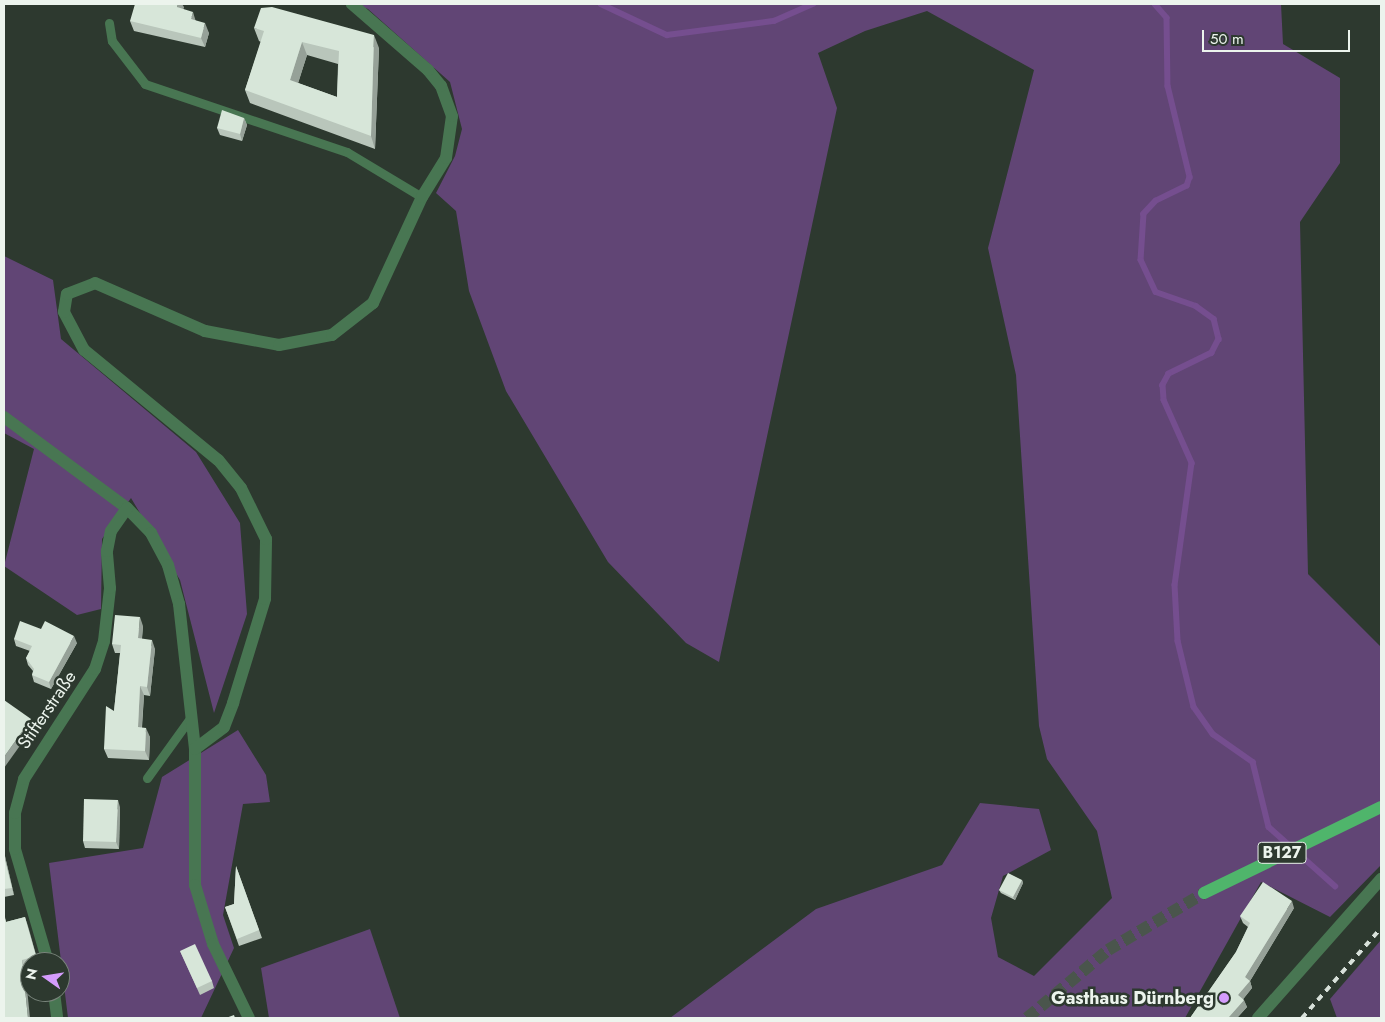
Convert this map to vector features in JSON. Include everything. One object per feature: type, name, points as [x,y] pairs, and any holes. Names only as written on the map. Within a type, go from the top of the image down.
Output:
[{"type":"main road","name":"B127","points":[[1204,893],[1329,830],[1381,807]]},
{"type":"street","points":[[195,749],[224,727],[233,703],[265,599],[266,539],[245,495],[218,460],[84,350],[64,312],[67,294],[95,283],[205,331],[245,342],[307,343],[350,325],[373,304],[422,197],[450,145],[448,100],[441,86],[407,49],[352,4]]},
{"type":"street","points":[[4,417],[127,508],[151,533],[168,565],[178,604],[195,749],[195,885],[213,944],[249,1018]]},
{"type":"street","name":"Stifterstraße","points":[[45,952],[15,849],[15,813],[24,779],[95,669],[104,641],[110,588],[107,551],[111,531],[127,508]]},
{"type":"street","points":[[1258,1018],[1378,883]]},
{"type":"street","points":[[55,1002],[57,1018]]},
{"type":"lane","points":[[109,23],[112,41],[145,84],[347,152],[422,197]]},
{"type":"lane","points":[[148,778],[191,717]]},
{"type":"shaded area","points":[[354,4],[1281,4],[1283,44],[1340,78],[1340,163],[1300,222],[1308,574],[1381,647],[1381,865],[1330,917],[1261,882],[1185,1018],[670,1018],[816,909],[942,865],[980,803],[1039,809],[1051,850],[1003,876],[991,918],[998,957],[1034,976],[1112,898],[1097,831],[1047,759],[1039,726],[1016,375],[988,248],[1034,70],[927,11],[865,31],[818,53],[837,108],[719,662],[686,643],[608,562],[506,391],[469,291],[456,211],[436,193],[455,156],[462,129],[450,82],[368,9]]},
{"type":"shaded area","points":[[4,256],[53,280],[61,339],[196,452],[240,523],[247,614],[214,713],[180,580],[131,498],[102,539],[101,609],[77,615],[4,566],[34,449],[4,433]]},
{"type":"shaded area","points":[[238,730],[266,775],[270,802],[243,804],[223,915],[234,948],[201,1018],[68,1018],[66,1002],[70,1002],[70,952],[60,952],[49,863],[143,848],[162,777]]},
{"type":"shaded area","points":[[370,929],[400,1018],[269,1018],[261,968]]},
{"type":"shaded area","points":[[1381,940],[1381,1018],[1337,1018],[1330,999]]},
{"type":"building","points":[[135,4],[178,4],[177,7],[193,12],[191,19],[205,23],[201,38],[130,21]]},
{"type":"building","points":[[272,7],[374,35],[371,136],[245,90],[264,31],[254,28],[261,8]],"holes":[[[302,42],[339,51],[337,97],[290,80]]]},
{"type":"building","points":[[222,110],[244,118],[240,134],[217,128]]},
{"type":"building","points":[[115,615],[140,617],[138,638],[152,640],[147,687],[140,686],[138,727],[146,728],[145,751],[104,749],[106,706],[114,711],[121,645],[112,644]]},
{"type":"building","points":[[20,621],[41,629],[45,621],[74,636],[49,682],[32,675],[34,669],[26,658],[32,646],[14,639]]},
{"type":"building","points":[[4,700],[31,719],[4,757]]},
{"type":"building","points":[[84,799],[118,800],[116,842],[83,841]]},
{"type":"building","points":[[4,856],[12,888],[4,889]]},
{"type":"building","points":[[236,866],[259,930],[237,939],[225,907],[234,904]]},
{"type":"building","points":[[1008,873],[1022,880],[1013,897],[999,890]]},
{"type":"building","points":[[1263,882],[1292,901],[1245,977],[1250,981],[1238,995],[1244,1000],[1228,1018],[1190,1018],[1236,952],[1250,923],[1240,916]]},
{"type":"building","points":[[4,915],[6,922],[25,917],[35,952],[20,952],[20,1002],[26,1002],[28,1018],[4,1018]]},
{"type":"building","points":[[195,944],[212,981],[197,988],[180,951]]},
{"type":"waterway","points":[[601,4],[667,35],[774,21],[813,4]]},
{"type":"waterway","points":[[1155,4],[1167,18],[1168,86],[1190,177],[1187,186],[1156,201],[1144,214],[1141,260],[1156,292],[1196,306],[1214,319],[1219,339],[1212,353],[1169,374],[1163,385],[1164,400],[1192,463],[1175,585],[1178,641],[1194,707],[1213,734],[1253,762],[1269,827],[1335,886]]},
{"type":"tunnel","points":[[1027,1018],[1108,950],[1204,893]]},
{"type":"railway","points":[[1302,1018],[1381,928]]},
{"type":"place","name":"Gasthaus Dürnberg","points":[[1224,998]]}]
